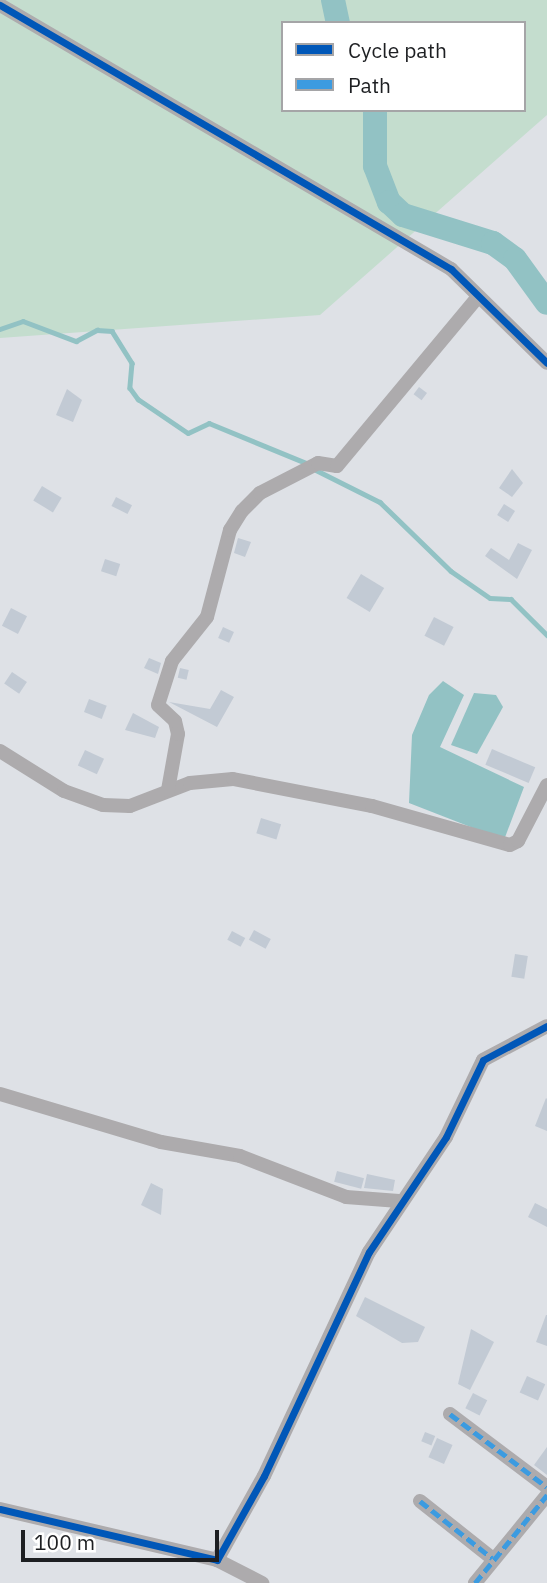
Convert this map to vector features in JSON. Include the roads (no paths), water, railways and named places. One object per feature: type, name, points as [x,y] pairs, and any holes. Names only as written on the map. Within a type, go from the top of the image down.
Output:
[{"type":"street","points":[[0,5],[451,269],[547,363]]},
{"type":"street","points":[[168,790],[178,734],[175,721],[158,705],[172,661],[207,617],[230,530],[242,511],[260,493],[318,463],[337,466],[478,297]]},
{"type":"street","points":[[0,751],[64,791],[103,805],[130,806],[168,790],[233,779],[281,787],[510,845],[518,841],[547,785]]},
{"type":"street","points":[[218,1560],[399,1200],[446,1137],[483,1060],[547,1026]]},
{"type":"street","points":[[0,1094],[161,1142],[240,1156],[346,1197],[399,1200]]},
{"type":"street","points":[[450,1413],[547,1487]]},
{"type":"street","points":[[475,1583],[492,1558],[547,1495]]},
{"type":"street","points":[[420,1501],[492,1558]]},
{"type":"street","points":[[0,1509],[218,1560],[254,1581]]},
{"type":"water","points":[[443,681],[464,695],[440,747],[524,787],[504,840],[409,803],[412,735],[429,695]]},
{"type":"water","points":[[474,693],[496,695],[503,707],[477,754],[451,745]]},
{"type":"waterway","points":[[333,0],[338,21]]},
{"type":"waterway","points":[[375,112],[375,166],[389,202],[403,215],[493,243],[515,259],[547,303]]},
{"type":"waterway","points":[[0,329],[23,321],[76,341],[97,330],[112,331],[132,363],[130,388],[138,399],[188,433],[209,423],[306,463]]},
{"type":"waterway","points":[[316,470],[380,502],[451,571],[490,598],[511,599],[547,635]]}]
